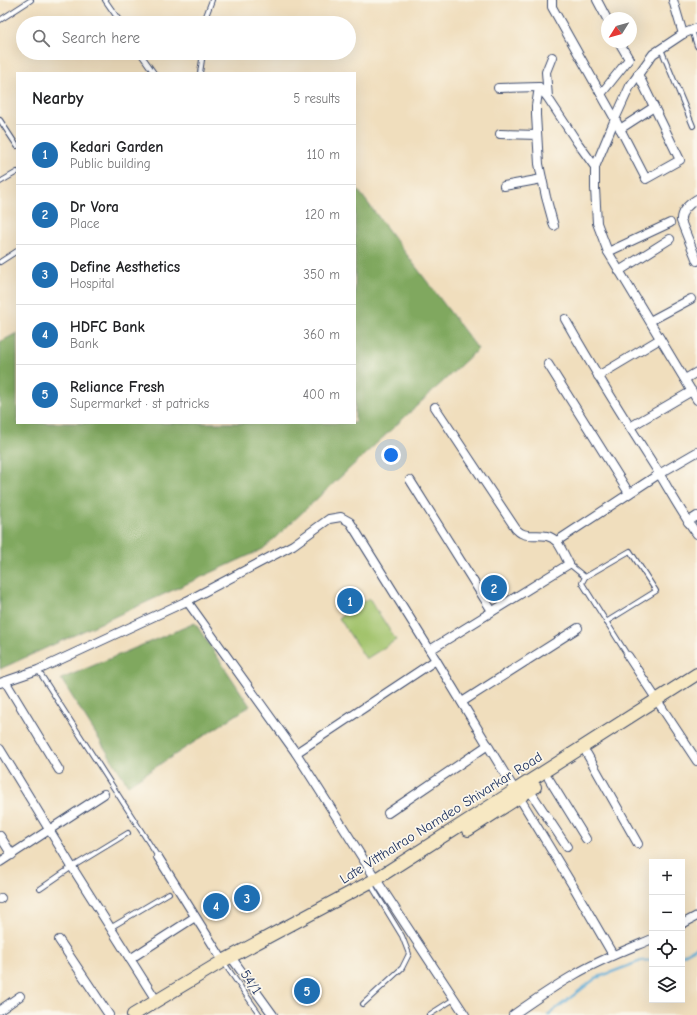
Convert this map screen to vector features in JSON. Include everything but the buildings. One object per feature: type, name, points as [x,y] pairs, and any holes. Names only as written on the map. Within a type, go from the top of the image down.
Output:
[{"type":"main road","name":"Late Vitthalrao Namdeo Shivarkar Road","points":[[517,794],[530,791],[587,754],[697,674]]},
{"type":"main road","name":"Late Vitthalrao Namdeo Shivarkar Road","points":[[133,1015],[156,1000],[374,883],[517,794],[658,702],[697,681]]},
{"type":"main road","name":"Late Vitthalrao Namdeo Shivarkar Road","points":[[147,1015],[229,962]]},
{"type":"street","points":[[552,0],[552,7],[615,119],[646,179],[680,160],[638,74]]},
{"type":"street","points":[[597,0],[603,12]]},
{"type":"street","points":[[673,0],[683,34]]},
{"type":"street","points":[[694,29],[683,34],[653,54],[630,86],[595,167],[595,188],[597,223],[608,252],[697,400]]},
{"type":"street","points":[[601,94],[629,60],[622,48]]},
{"type":"street","points":[[548,98],[546,72],[552,57]]},
{"type":"street","points":[[539,87],[595,167]]},
{"type":"street","points":[[498,88],[539,87]]},
{"type":"street","points":[[539,87],[536,106],[539,164],[554,226]]},
{"type":"street","points":[[620,129],[654,107]]},
{"type":"street","points":[[500,134],[537,135]]},
{"type":"street","points":[[504,186],[542,179]]},
{"type":"street","points":[[697,199],[684,209],[680,216],[697,261]]},
{"type":"street","points":[[608,252],[670,223]]},
{"type":"street","points":[[619,271],[670,239]]},
{"type":"street","points":[[650,321],[691,299]]},
{"type":"street","points":[[565,319],[598,376],[688,522],[697,534]]},
{"type":"street","points":[[598,376],[660,339]]},
{"type":"street","points":[[548,364],[629,494]]},
{"type":"street","points":[[685,379],[697,372]]},
{"type":"street","points":[[630,428],[692,391]]},
{"type":"street","points":[[430,650],[569,564],[556,541],[549,537],[540,535],[522,534],[516,529],[435,407]]},
{"type":"street","points":[[556,541],[659,474],[697,452]]},
{"type":"street","points":[[410,480],[492,611]]},
{"type":"street","points":[[688,522],[697,516]]},
{"type":"street","points":[[59,770],[3,682],[38,670],[187,601],[292,545],[329,519],[341,517],[350,522],[430,650],[573,886],[613,956]]},
{"type":"street","points":[[187,601],[296,754],[374,883],[466,1015]]},
{"type":"street","points":[[462,702],[578,628]]},
{"type":"street","points":[[628,656],[697,761]]},
{"type":"street","points":[[296,754],[436,660]]},
{"type":"street","points":[[388,813],[488,746]]},
{"type":"street","points":[[0,749],[2,758],[156,1000]]},
{"type":"street","points":[[587,754],[638,844]]},
{"type":"street","points":[[548,779],[586,839]]},
{"type":"street","points":[[530,791],[567,847]]},
{"type":"street","points":[[0,862],[104,794]]},
{"type":"street","points":[[0,836],[12,855]]},
{"type":"street","points":[[158,857],[195,917],[229,962],[273,1015]]},
{"type":"street","points":[[685,922],[697,916]]},
{"type":"street","points":[[130,958],[195,917]]},
{"type":"street","points":[[59,940],[109,1015]]},
{"type":"street","points":[[513,1015],[570,977],[649,940]]},
{"type":"street","points":[[0,1010],[20,996]]},
{"type":"lane","points":[[0,20],[31,0]]},
{"type":"lane","points":[[105,0],[115,16]]},
{"type":"lane","points":[[206,16],[212,0]]},
{"type":"lane","points":[[694,29],[697,46]]},
{"type":"lane","points":[[661,49],[694,126]]},
{"type":"lane","points":[[145,60],[153,72]]},
{"type":"lane","points":[[200,72],[202,60]]},
{"type":"lane","points":[[0,120],[16,144]]},
{"type":"lane","points":[[0,182],[16,173]]},
{"type":"lane","points":[[0,262],[16,252]]},
{"type":"lane","points":[[606,622],[656,591],[630,551],[585,577],[582,583],[606,622],[628,656]]},
{"type":"lane","points":[[569,564],[585,577]]},
{"type":"lane","points":[[38,670],[158,857]]},
{"type":"lane","points":[[40,889],[72,867],[128,833]]},
{"type":"lane","points":[[363,1004],[402,968],[409,954],[402,936],[374,883]]},
{"type":"lane","points":[[110,928],[169,893]]},
{"type":"lane","name":"54/1","points":[[229,962],[260,1015]]},
{"type":"lane","points":[[429,1015],[454,998]]},
{"type":"green space","points":[[356,187],[478,349],[263,549],[0,669],[0,342],[16,334],[16,424],[356,424]]},
{"type":"green space","points":[[369,598],[396,640],[366,659],[339,618]]},
{"type":"green space","points":[[195,623],[250,706],[128,785],[61,679]]},
{"type":"waterway","points":[[685,953],[697,947]]},
{"type":"waterway","points":[[548,1015],[596,978],[641,961],[649,960]]},
{"type":"place","name":"Dr Vora","points":[[494,588]]},
{"type":"place","name":"Kedari Garden","points":[[350,601]]},
{"type":"place","name":"Define Aesthetics","points":[[247,898]]},
{"type":"place","name":"HDFC Bank","points":[[216,906]]},
{"type":"place","name":"Reliance Fresh","points":[[307,991]]}]
